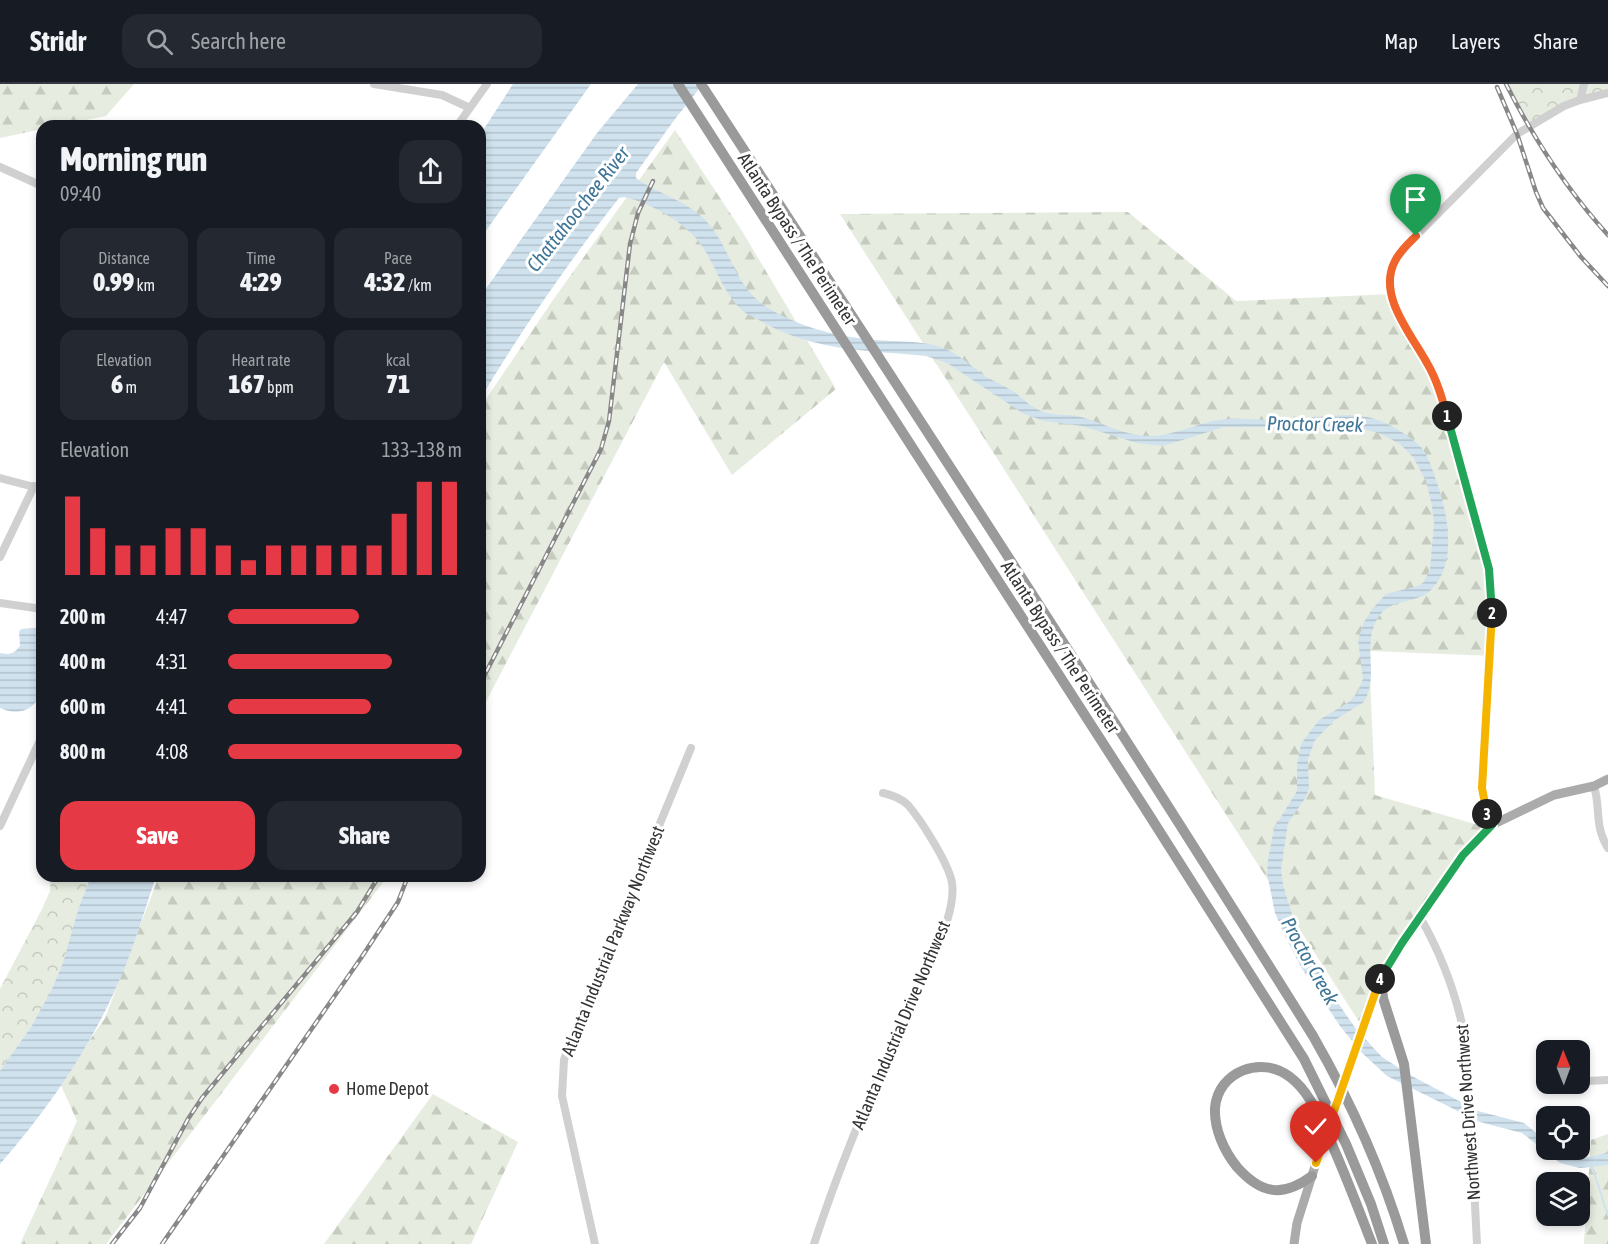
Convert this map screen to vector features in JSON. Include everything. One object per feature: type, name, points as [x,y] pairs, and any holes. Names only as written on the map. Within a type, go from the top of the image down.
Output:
[{"type":"highway","name":"Atlanta Bypass / The Perimeter","points":[[678,84],[1304,1059],[1327,1102],[1359,1174],[1384,1244]]},
{"type":"highway","name":"Atlanta Bypass / The Perimeter","points":[[701,84],[1010,558],[1313,1036],[1336,1076],[1364,1134],[1389,1196],[1404,1244]]},
{"type":"highway","points":[[1381,978],[1383,998],[1404,1064],[1425,1244]]},
{"type":"highway","points":[[1312,1176],[1289,1190],[1271,1190],[1251,1179],[1233,1162],[1220,1139],[1215,1107],[1221,1089],[1233,1075],[1250,1067],[1268,1066],[1290,1077],[1298,1084],[1321,1121],[1349,1183],[1372,1244]]},
{"type":"main road","points":[[1294,1244],[1297,1223],[1364,1022],[1381,978],[1420,917],[1463,855],[1492,825],[1554,795],[1594,786],[1608,779]]},
{"type":"street","points":[[374,84],[442,95],[470,108]]},
{"type":"street","points":[[461,120],[487,84]]},
{"type":"street","points":[[1580,100],[1584,84]]},
{"type":"street","points":[[1492,825],[1485,808],[1482,788],[1492,614],[1489,569],[1440,391],[1394,304],[1390,291],[1390,276],[1394,262],[1401,251],[1517,134],[1549,114],[1580,100],[1608,93]]},
{"type":"street","points":[[0,167],[36,183]]},
{"type":"street","points":[[0,478],[36,487]]},
{"type":"street","points":[[0,557],[2,545],[36,491]]},
{"type":"street","points":[[0,603],[36,608]]},
{"type":"street","name":"Atlanta Industrial Parkway Northwest","points":[[595,1244],[564,1113],[562,1096],[564,1060],[691,748]]},
{"type":"street","points":[[0,826],[36,749]]},
{"type":"street","points":[[1594,786],[1597,797],[1598,824],[1608,848]]},
{"type":"street","name":"Atlanta Industrial Drive Northwest","points":[[814,1244],[844,1157],[947,921],[951,907],[952,882],[943,857],[907,805],[896,796],[883,793]]},
{"type":"street","name":"Northwest Drive Northwest","points":[[1420,917],[1447,969],[1456,994],[1465,1039],[1476,1244]]},
{"type":"street","points":[[1590,1081],[1608,1080]]},
{"type":"green space","points":[[0,84],[134,84],[106,116],[86,120],[36,120],[36,130],[0,138]]},
{"type":"green space","points":[[1504,84],[1608,84],[1608,93],[1525,124]]},
{"type":"green space","points":[[675,130],[742,231],[836,389],[732,475],[664,362],[486,702],[486,399],[553,300]]},
{"type":"green space","points":[[1128,212],[1236,301],[1392,294],[1459,444],[1489,576],[1494,656],[1369,651],[1375,795],[1492,829],[1383,966],[1365,1031],[840,214]]},
{"type":"green space","points":[[51,882],[89,882],[67,953],[50,993],[35,1020],[0,1071],[0,989],[50,891]]},
{"type":"green space","points":[[157,882],[383,882],[106,1244],[20,1244],[77,1121],[60,1083],[105,1018]]},
{"type":"green space","points":[[433,1094],[518,1142],[471,1244],[324,1244]]},
{"type":"green space","points":[[1608,1134],[1608,1244],[1584,1244],[1585,1226],[1590,1226],[1591,1140]]},
{"type":"water","points":[[513,84],[591,84],[486,231],[486,126]]},
{"type":"water","points":[[638,84],[703,84],[636,173],[636,178],[699,214],[715,233],[747,289],[756,299],[780,315],[820,330],[847,336],[916,342],[946,349],[1040,411],[1081,417],[1131,434],[1159,435],[1226,419],[1278,420],[1334,415],[1374,419],[1402,432],[1419,445],[1429,460],[1443,504],[1448,535],[1445,565],[1440,579],[1431,590],[1417,598],[1395,604],[1381,613],[1372,631],[1370,682],[1364,702],[1335,720],[1315,740],[1308,759],[1309,789],[1288,823],[1281,869],[1283,885],[1298,934],[1331,993],[1356,1029],[1382,1057],[1410,1075],[1478,1111],[1524,1123],[1536,1133],[1536,1144],[1522,1133],[1480,1122],[1387,1076],[1361,1052],[1340,1026],[1301,967],[1275,913],[1267,873],[1274,828],[1297,791],[1297,764],[1301,744],[1319,720],[1349,702],[1358,692],[1363,679],[1358,640],[1364,622],[1386,594],[1418,586],[1424,582],[1430,569],[1434,523],[1426,481],[1413,457],[1400,444],[1379,433],[1354,427],[1224,427],[1163,446],[1137,443],[1082,426],[1044,421],[1024,414],[947,363],[926,356],[825,345],[805,340],[766,324],[736,304],[700,242],[691,233],[659,210],[624,197],[619,198],[564,272],[486,390],[486,289],[597,133]]},
{"type":"water","points":[[36,628],[36,701],[30,708],[13,712],[0,708],[0,653],[12,653],[18,649],[21,629]]},
{"type":"water","points":[[89,882],[154,882],[124,970],[99,1023],[61,1086],[0,1164],[0,1071],[31,1027],[51,991],[63,963]]},
{"type":"water","points":[[1608,1152],[1608,1165],[1580,1168],[1556,1160],[1590,1160],[1590,1157]]},
{"type":"waterway","points":[[1591,1167],[1608,1215]]},
{"type":"railway","points":[[1506,84],[1552,163],[1608,235]]},
{"type":"railway","points":[[1497,87],[1517,134],[1543,208],[1581,257],[1608,286]]},
{"type":"railway","points":[[486,672],[601,449],[609,421],[630,244],[638,213],[653,181]]},
{"type":"railway","points":[[112,1244],[140,1208],[188,1119],[202,1098],[357,912],[375,882]]},
{"type":"railway","points":[[162,1244],[361,958],[398,902],[406,882]]},
{"type":"place","name":"Home Depot","points":[[334,1089]]},
{"type":"route","points":[[1316,1163],[1381,978],[1402,943],[1463,855],[1492,825],[1485,808],[1482,788],[1492,614],[1489,569],[1440,391],[1394,304],[1390,291],[1390,276],[1394,262],[1416,236]]},
{"type":"water label","name":"Chattahoochee River","points":[[578,209]]},
{"type":"water label","name":"Proctor Creek","points":[[1315,424]]},
{"type":"water label","name":"Proctor Creek","points":[[1310,961]]}]
